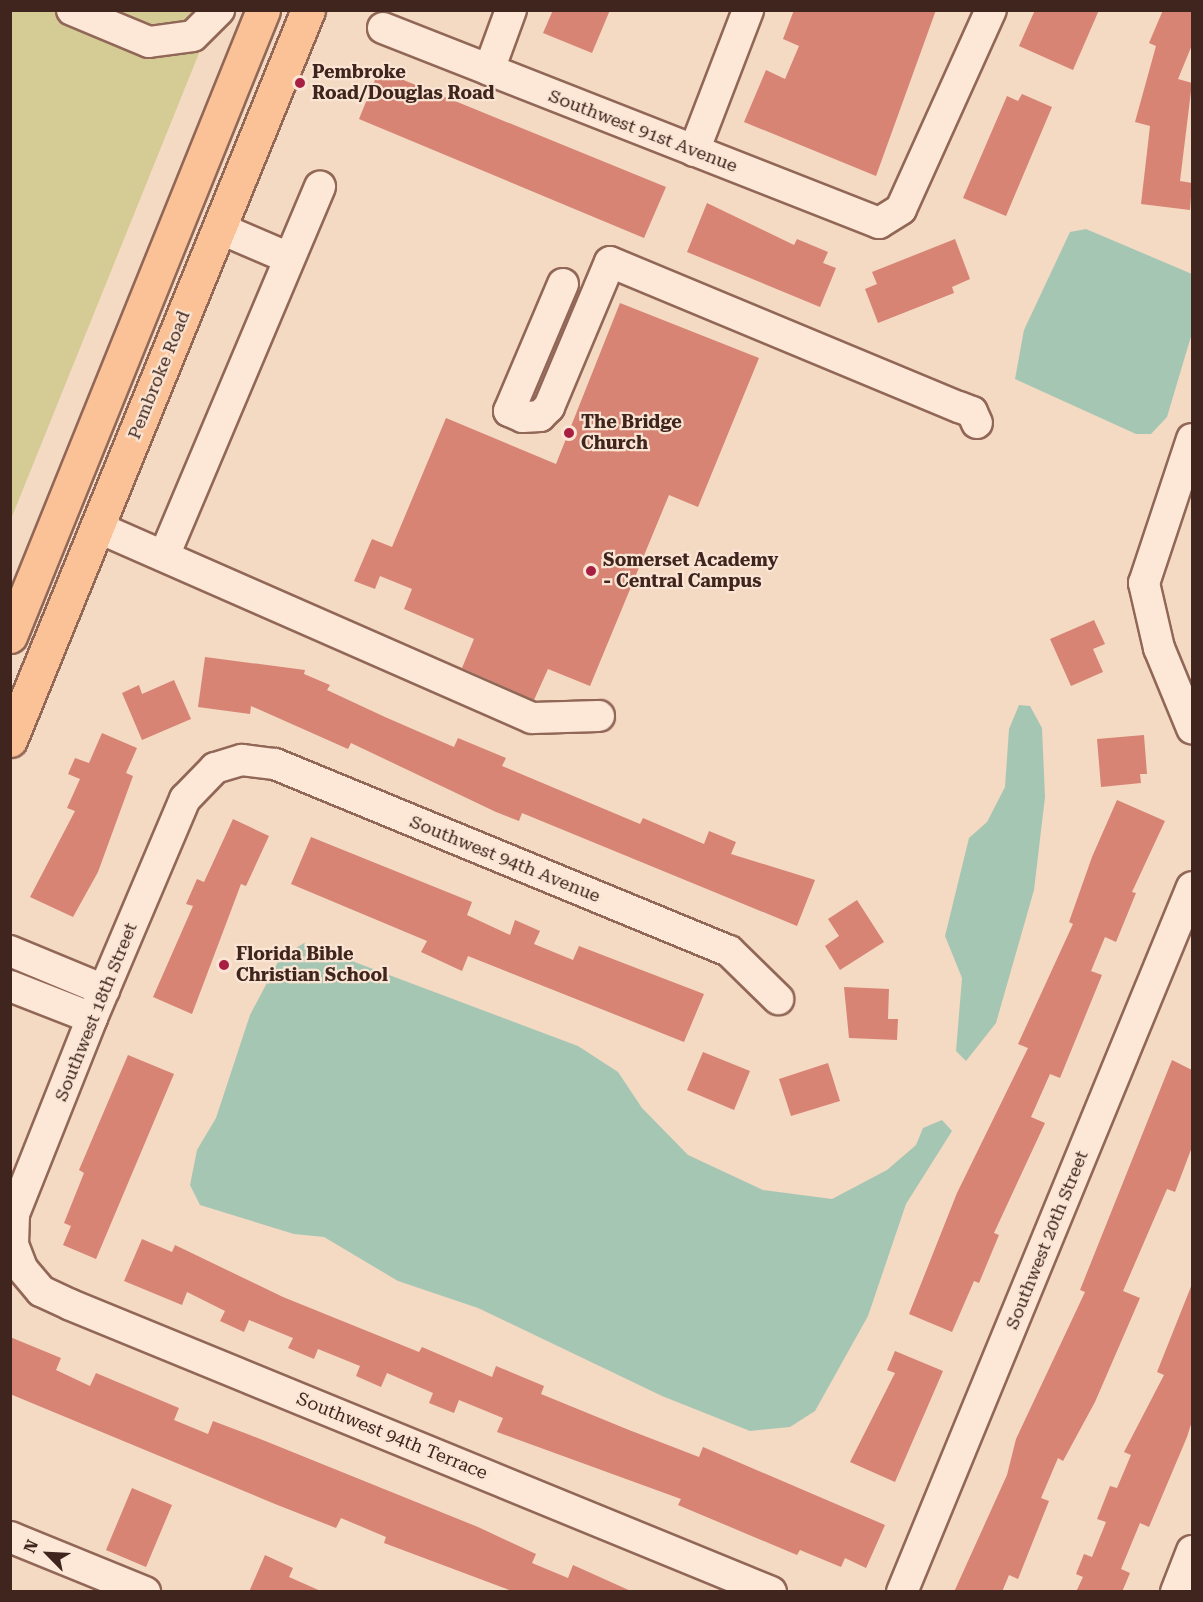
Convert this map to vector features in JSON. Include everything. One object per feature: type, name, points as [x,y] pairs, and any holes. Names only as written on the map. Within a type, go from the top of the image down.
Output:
[{"type":"main road","points":[[10,636],[263,10]]},
{"type":"main road","name":"Pembroke Road","points":[[10,740],[308,10]]},
{"type":"main road","points":[[181,213],[219,228]]},
{"type":"street","points":[[72,10],[149,42],[193,36],[219,10]]},
{"type":"street","points":[[489,70],[511,10]]},
{"type":"street","points":[[694,150],[748,10]]},
{"type":"street","name":"Southwest 91st Avenue","points":[[383,28],[879,223],[901,209],[991,10]]},
{"type":"street","points":[[164,556],[320,187]]},
{"type":"street","points":[[219,228],[289,258]]},
{"type":"street","points":[[563,284],[508,411],[523,417],[540,416],[549,407],[610,262],[972,412],[976,423]]},
{"type":"street","points":[[1192,439],[1144,583],[1159,648],[1192,728]]},
{"type":"street","points":[[97,527],[532,718],[599,717]]},
{"type":"street","name":"Southwest 94th Avenue","points":[[215,768],[242,760],[275,764],[319,782],[729,951],[778,999]]},
{"type":"street","name":"Southwest 18th Street","points":[[22,1268],[13,1244],[14,1214],[92,1018],[185,799],[215,768]]},
{"type":"street","name":"Southwest 20th Street","points":[[902,1592],[1192,887]]},
{"type":"street","points":[[10,951],[104,990]]},
{"type":"street","points":[[10,986],[92,1018]]},
{"type":"street","name":"Southwest 94th Terrace","points":[[22,1268],[41,1291],[71,1305],[771,1592]]},
{"type":"street","points":[[10,1537],[145,1592]]},
{"type":"street","points":[[1176,1592],[1192,1551]]},
{"type":"shaded area","points":[[11,11],[216,11],[11,519]]},
{"type":"shaded area","points":[[1086,229],[1192,274],[1192,333],[1167,417],[1151,434],[1136,434],[1015,379],[1024,330],[1070,232]]},
{"type":"shaded area","points":[[1019,705],[1030,706],[1042,728],[1045,797],[1034,890],[996,1023],[966,1061],[956,1051],[962,978],[945,936],[969,838],[987,822],[1005,787],[1009,729]]},
{"type":"shaded area","points":[[304,943],[578,1046],[618,1072],[642,1108],[688,1155],[763,1190],[832,1199],[887,1170],[916,1145],[923,1128],[942,1120],[952,1131],[906,1204],[868,1316],[815,1411],[790,1427],[750,1431],[662,1396],[478,1308],[398,1281],[324,1237],[294,1234],[200,1205],[190,1185],[197,1150],[216,1118],[250,1015],[280,958]]},
{"type":"building","points":[[553,10],[610,10],[592,53],[543,33]]},
{"type":"building","points":[[794,10],[936,10],[876,176],[744,122],[766,70],[785,79],[799,46],[783,39]]},
{"type":"building","points":[[1035,10],[1099,10],[1073,70],[1019,46]]},
{"type":"building","points":[[1163,10],[1192,10],[1192,45],[1178,79],[1192,83],[1180,181],[1192,183],[1190,210],[1141,204],[1150,126],[1135,122],[1156,46],[1149,43]]},
{"type":"building","points":[[379,70],[666,187],[644,238],[359,119]]},
{"type":"building","points":[[1022,94],[1052,107],[1006,216],[963,198],[1007,96],[1018,101]]},
{"type":"building","points":[[707,203],[794,245],[797,239],[828,252],[823,263],[836,268],[820,307],[687,252]]},
{"type":"building","points":[[955,239],[970,279],[952,287],[954,293],[878,323],[865,289],[877,284],[872,272]]},
{"type":"building","points":[[620,303],[759,358],[698,507],[669,495],[590,686],[548,669],[534,700],[462,668],[474,639],[404,609],[412,589],[380,576],[375,589],[354,581],[372,539],[392,547],[446,418],[556,464]]},
{"type":"building","points":[[1094,620],[1105,644],[1093,649],[1103,672],[1071,686],[1050,639]]},
{"type":"building","points":[[205,657],[305,670],[304,674],[330,685],[327,690],[385,717],[454,747],[458,738],[506,758],[502,766],[640,824],[643,818],[704,844],[709,831],[736,842],[731,854],[815,880],[797,926],[522,813],[519,821],[496,812],[351,743],[348,749],[251,706],[250,714],[198,707]]},
{"type":"building","points":[[174,680],[191,719],[142,740],[122,693],[139,685],[142,694]]},
{"type":"building","points":[[102,733],[137,748],[126,773],[133,776],[98,872],[73,917],[30,897],[75,811],[67,808],[80,779],[68,774],[75,758],[89,763]]},
{"type":"building","points":[[1144,735],[1147,774],[1140,774],[1141,783],[1101,787],[1097,739]]},
{"type":"building","points":[[1117,800],[1165,821],[1132,892],[1136,893],[1116,942],[1105,937],[1091,971],[1102,975],[1060,1078],[1050,1074],[1031,1117],[1045,1123],[994,1233],[999,1235],[979,1283],[974,1281],[952,1332],[909,1314],[957,1193],[1028,1048],[1018,1044],[1073,924],[1069,922],[1092,857]]},
{"type":"building","points":[[233,819],[269,836],[246,886],[241,884],[192,1014],[153,997],[193,906],[186,904],[197,879],[204,882]]},
{"type":"building","points":[[311,837],[472,902],[467,915],[510,935],[515,920],[540,931],[534,944],[573,960],[579,946],[704,994],[684,1042],[468,956],[462,971],[421,952],[427,941],[291,884]]},
{"type":"building","points":[[857,900],[884,942],[840,970],[825,946],[839,936],[828,919]]},
{"type":"building","points":[[844,987],[889,989],[888,1019],[898,1019],[897,1040],[849,1038]]},
{"type":"building","points":[[703,1052],[750,1071],[734,1110],[687,1090]]},
{"type":"building","points":[[128,1055],[174,1074],[96,1259],[63,1245],[71,1226],[64,1223],[84,1173],[79,1170]]},
{"type":"building","points":[[1172,1060],[1192,1070],[1192,1147],[1175,1192],[1167,1189],[1123,1291],[1140,1298],[1095,1402],[1063,1461],[1058,1458],[1041,1498],[1049,1501],[1018,1579],[1009,1575],[1002,1592],[954,1592],[1007,1475],[1016,1439],[1085,1292],[1080,1290]]},
{"type":"building","points":[[828,1063],[840,1101],[791,1116],[779,1079]]},
{"type":"building","points":[[142,1239],[172,1252],[175,1245],[283,1297],[419,1352],[422,1347],[492,1377],[496,1366],[544,1386],[541,1394],[629,1430],[699,1457],[703,1447],[885,1525],[866,1568],[845,1558],[841,1567],[800,1550],[797,1555],[678,1505],[681,1499],[497,1432],[503,1418],[459,1400],[454,1413],[429,1403],[433,1393],[387,1373],[381,1387],[356,1376],[360,1366],[318,1349],[314,1359],[288,1348],[293,1338],[249,1320],[244,1332],[220,1321],[225,1311],[187,1292],[182,1305],[124,1281]]},
{"type":"building","points":[[1192,1284],[1192,1421],[1187,1437],[1149,1527],[1140,1523],[1121,1569],[1130,1573],[1122,1592],[1076,1592],[1083,1577],[1076,1574],[1084,1554],[1092,1557],[1106,1522],[1097,1519],[1110,1486],[1117,1488],[1131,1455],[1124,1452],[1164,1375],[1157,1372]]},
{"type":"building","points":[[10,1337],[61,1358],[56,1370],[90,1386],[96,1373],[179,1408],[174,1420],[208,1434],[213,1421],[478,1527],[536,1554],[532,1563],[568,1578],[573,1565],[633,1592],[515,1592],[384,1543],[386,1537],[341,1518],[336,1528],[275,1504],[10,1394]]},
{"type":"building","points":[[895,1351],[943,1371],[895,1482],[850,1462],[895,1373],[887,1370]]},
{"type":"building","points":[[132,1488],[172,1505],[146,1567],[106,1550]]},
{"type":"building","points":[[265,1555],[293,1568],[289,1577],[323,1592],[249,1592]]},
{"type":"place","name":"Pembroke Road/Douglas Road","points":[[300,83]]},
{"type":"place","name":"The Bridge Church","points":[[569,433]]},
{"type":"place","name":"Somerset Academy - Central Campus","points":[[591,571]]},
{"type":"place","name":"Florida Bible Christian School","points":[[224,965]]}]
